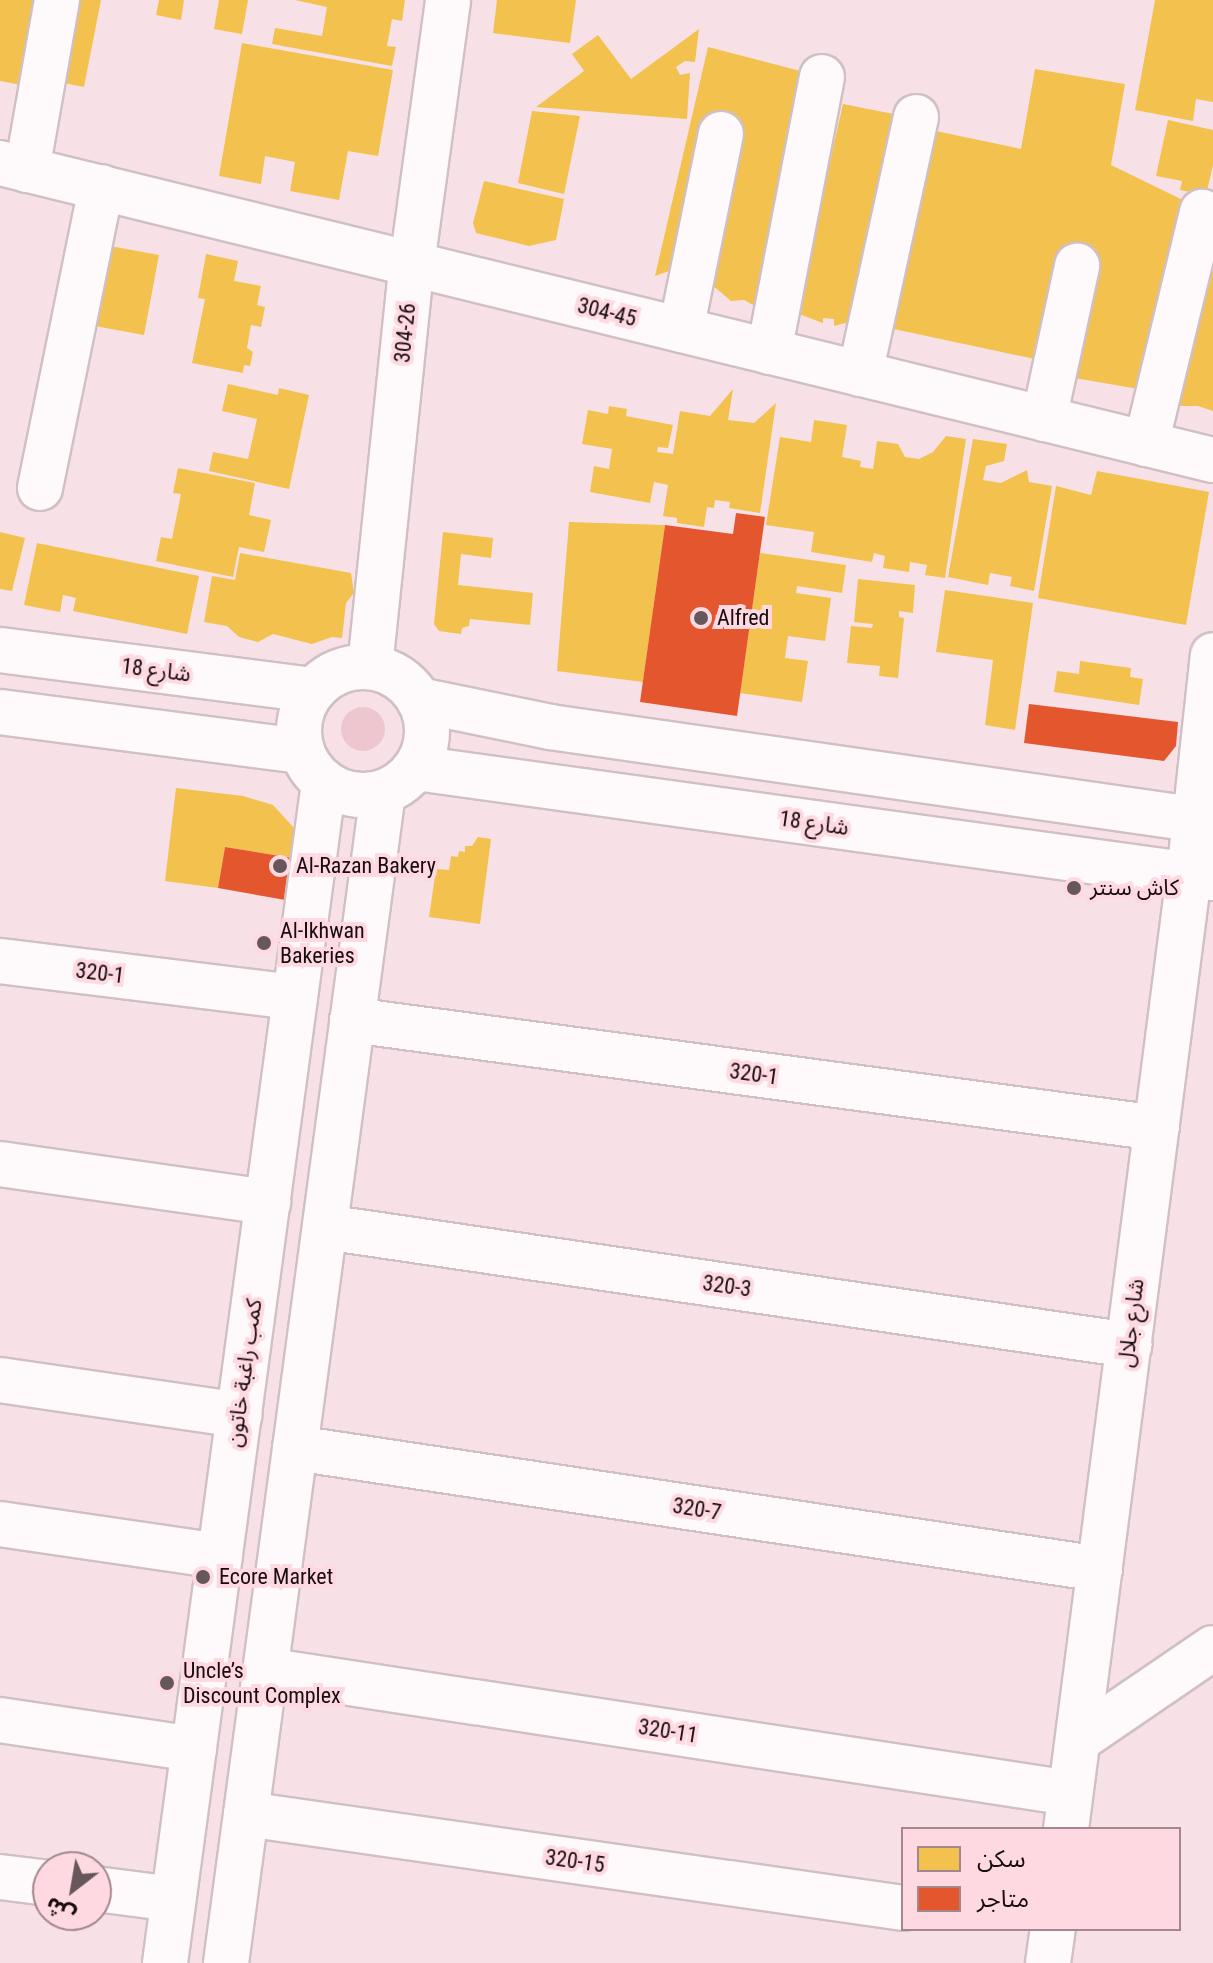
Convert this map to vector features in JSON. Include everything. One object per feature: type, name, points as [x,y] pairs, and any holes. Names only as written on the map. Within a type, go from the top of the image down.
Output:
[{"type":"street","points":[[13,166],[57,0]]},
{"type":"street","name":"304-26","points":[[370,667],[412,264],[448,0]]},
{"type":"street","points":[[769,352],[822,77]]},
{"type":"street","points":[[860,374],[916,117]]},
{"type":"street","points":[[681,330],[721,134]]},
{"type":"street","name":"304-45","points":[[13,166],[1213,460]]},
{"type":"street","points":[[40,488],[101,187]]},
{"type":"street","points":[[1146,444],[1202,212]]},
{"type":"street","points":[[1044,419],[1077,266]]},
{"type":"street","name":"شارع 18","points":[[0,650],[312,690]]},
{"type":"street","name":"شارع جلال","points":[[1068,1811],[1157,1128],[1201,876],[1213,655]]},
{"type":"street","points":[[226,1963],[352,1020],[400,780],[427,735],[419,700],[398,678],[370,667],[338,671],[312,690],[299,719],[312,766]]},
{"type":"street","points":[[419,700],[550,727],[1204,820]]},
{"type":"street","points":[[0,712],[312,766],[352,794],[400,780]]},
{"type":"street","name":"كمب راغبة خاتون","points":[[165,1963],[295,997],[312,766]]},
{"type":"street","name":"شارع 18","points":[[400,780],[1201,876]]},
{"type":"street","name":"320-1","points":[[0,961],[295,997]]},
{"type":"street","name":"320-1","points":[[352,1020],[1157,1128]]},
{"type":"street","points":[[0,1164],[268,1202]]},
{"type":"street","name":"320-3","points":[[325,1227],[1129,1345]]},
{"type":"street","points":[[0,1380],[239,1415]]},
{"type":"street","name":"320-7","points":[[295,1448],[1100,1569]]},
{"type":"street","points":[[0,1524],[220,1556]]},
{"type":"street","points":[[1078,1740],[1213,1648]]},
{"type":"street","name":"320-11","points":[[265,1670],[1068,1811]]},
{"type":"street","points":[[0,1720],[194,1749]]},
{"type":"street","name":"320-15","points":[[246,1814],[901,1908]]},
{"type":"street","points":[[0,1877],[32,1881]]},
{"type":"street","points":[[112,1891],[173,1899]]},
{"type":"street","points":[[1048,1963],[1051,1931]]},
{"type":"shaded area","points":[[363,707],[379,713],[385,729],[379,745],[363,751],[347,745],[341,729],[347,713]]},
{"type":"building: سكن","points":[[0,0],[48,0],[32,87],[0,81]]},
{"type":"building: سكن","points":[[64,0],[101,0],[84,87],[49,80]]},
{"type":"building: سكن","points":[[159,0],[184,0],[181,20],[156,15]]},
{"type":"building: سكن","points":[[219,0],[248,0],[242,34],[214,29]]},
{"type":"building: سكن","points":[[295,0],[405,0],[402,21],[392,19],[387,46],[396,47],[392,66],[272,44],[275,28],[322,36],[327,7]]},
{"type":"building: سكن","points":[[497,0],[576,0],[570,43],[493,33]]},
{"type":"building: سكن","points":[[1155,0],[1213,0],[1213,102],[1196,99],[1193,121],[1135,110]]},
{"type":"building: سكن","points":[[699,29],[695,62],[685,61],[676,67],[680,75],[690,73],[687,119],[536,107],[584,71],[572,54],[598,35],[631,79]]},
{"type":"building: سكن","points":[[242,43],[393,70],[378,156],[348,151],[339,200],[290,191],[295,162],[265,156],[261,184],[219,176]]},
{"type":"building: سكن","points":[[708,47],[831,79],[764,311],[744,300],[731,301],[711,284],[672,270],[655,276]]},
{"type":"building: سكن","points":[[1035,69],[1125,84],[1111,165],[1191,204],[1150,391],[1069,377],[1072,367],[889,328],[931,130],[1021,149]]},
{"type":"building: سكن","points":[[843,104],[924,120],[852,328],[845,323],[834,326],[834,319],[823,318],[823,323],[796,313]]},
{"type":"building: سكن","points":[[532,111],[580,116],[564,194],[518,183]]},
{"type":"building: سكن","points":[[1168,120],[1213,130],[1213,165],[1206,195],[1180,190],[1182,181],[1156,176]]},
{"type":"building: سكن","points":[[484,181],[564,199],[556,240],[529,246],[476,233],[473,223]]},
{"type":"building: سكن","points":[[1213,227],[1213,411],[1198,406],[1175,406]]},
{"type":"building: سكن","points":[[110,246],[159,255],[144,335],[95,326]]},
{"type":"building: سكن","points":[[206,254],[238,261],[234,281],[261,286],[257,305],[265,307],[261,327],[251,325],[247,348],[253,352],[250,366],[244,365],[243,373],[192,363],[205,299],[198,298]]},
{"type":"building: سكن","points":[[228,384],[278,395],[279,388],[309,395],[289,489],[209,471],[213,452],[248,459],[257,419],[222,411]]},
{"type":"building: سكن","points":[[733,389],[728,420],[754,423],[776,403],[760,513],[729,508],[730,502],[715,500],[714,508],[707,507],[704,527],[677,523],[677,518],[663,516],[668,485],[654,482],[650,503],[590,492],[594,466],[609,469],[612,449],[582,444],[588,410],[608,414],[609,406],[627,409],[626,416],[673,425],[668,448],[658,447],[657,452],[673,454],[680,411],[710,416]]},
{"type":"building: سكن","points":[[814,420],[847,425],[842,457],[861,461],[860,467],[873,469],[877,441],[898,444],[905,457],[919,459],[933,452],[946,436],[966,439],[945,578],[925,575],[927,565],[910,562],[909,572],[883,568],[885,556],[874,553],[872,562],[811,552],[814,532],[766,525],[780,437],[811,442]]},
{"type":"building: سكن","points":[[973,439],[1007,444],[1004,461],[986,466],[983,480],[1001,483],[1027,470],[1029,482],[1052,486],[1034,591],[1010,586],[1012,577],[990,573],[988,585],[948,577]]},
{"type":"building: سكن","points":[[178,468],[255,483],[249,515],[271,520],[264,552],[239,547],[233,577],[156,561],[161,537],[172,539],[181,494],[173,493]]},
{"type":"building: سكن","points":[[1097,471],[1209,492],[1186,625],[1038,598],[1056,486],[1091,495]]},
{"type":"building: سكن","points":[[569,522],[665,525],[643,682],[557,671]]},
{"type":"building: سكن","points":[[0,532],[25,538],[12,591],[0,589]]},
{"type":"building: سكن","points":[[443,532],[493,538],[491,558],[461,554],[458,585],[533,593],[530,625],[470,619],[469,626],[462,628],[461,634],[439,631],[434,624]]},
{"type":"building: سكن","points":[[37,543],[199,576],[187,634],[73,611],[76,598],[63,595],[60,612],[24,605]]},
{"type":"building: سكن","points":[[240,553],[351,573],[354,593],[346,603],[342,638],[332,637],[312,644],[273,634],[258,642],[239,637],[227,626],[204,622],[212,576],[235,580]]},
{"type":"building: سكن","points":[[760,553],[846,565],[842,593],[797,586],[796,593],[831,598],[825,641],[788,636],[785,658],[808,661],[802,702],[740,693]]},
{"type":"building: سكن","points":[[858,579],[915,585],[913,613],[899,611],[899,617],[904,618],[898,678],[879,676],[880,666],[847,663],[851,626],[872,628],[873,624],[854,622]]},
{"type":"building: سكن","points":[[945,590],[1033,603],[1015,730],[985,725],[993,660],[936,652]]},
{"type":"building: سكن","points":[[1080,661],[1131,668],[1130,677],[1143,679],[1139,705],[1054,692],[1057,671],[1079,674]]},
{"type":"building: سكن","points":[[176,788],[243,796],[273,805],[294,828],[298,859],[225,847],[218,888],[165,881]]},
{"type":"building: سكن","points":[[478,837],[491,839],[480,924],[429,917],[436,869],[449,870],[451,856],[458,857],[459,851],[465,852],[465,846],[472,846]]},
{"type":"building: متاجر","name":"Alfred","points":[[736,513],[765,517],[737,716],[640,702],[665,525],[733,534]]},
{"type":"building: متاجر","points":[[1029,704],[1178,722],[1176,746],[1164,761],[1024,743]]},
{"type":"building: متاجر","points":[[225,847],[298,859],[291,901],[218,888]]},
{"type":"place","name":"Alfred","points":[[701,618]]},
{"type":"place","name":"Al-Razan Bakery","points":[[280,866]]},
{"type":"place","name":"كاش سنتر","points":[[1074,888]]},
{"type":"place","name":"Al-Ikhwan Bakeries","points":[[264,943]]},
{"type":"place","name":"Ecore Market","points":[[203,1577]]},
{"type":"place","name":"Uncle’s Discount Complex","points":[[167,1683]]}]
